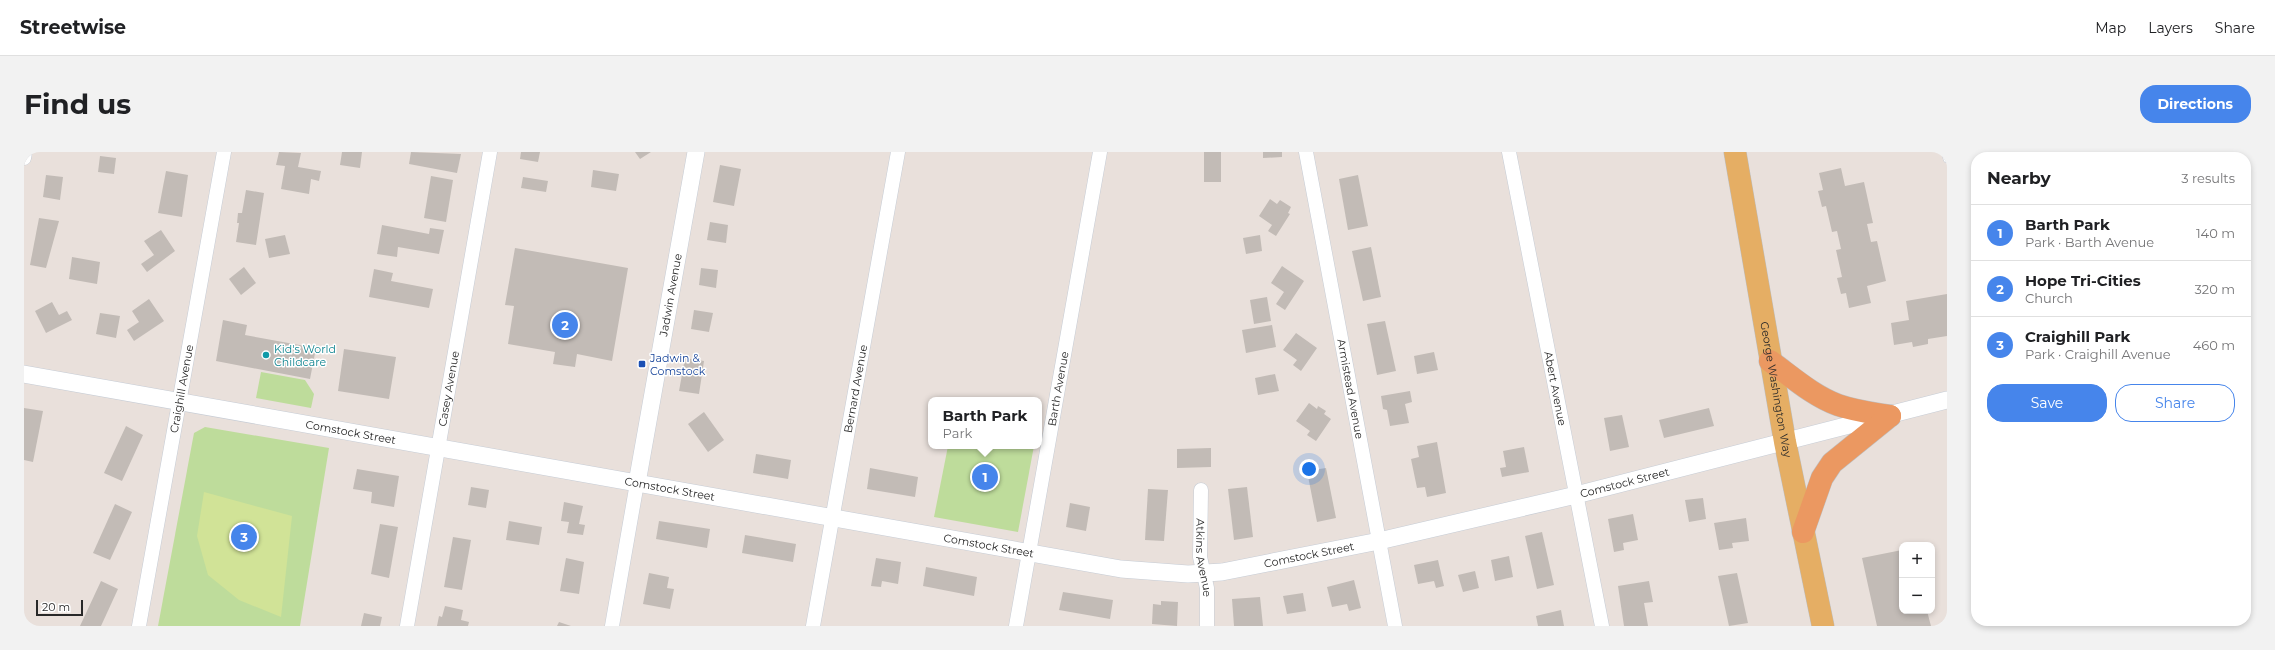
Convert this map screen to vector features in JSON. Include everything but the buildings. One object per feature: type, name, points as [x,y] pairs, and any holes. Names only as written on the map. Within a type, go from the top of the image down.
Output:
[{"type":"highway","points":[[1770,361],[1820,396],[1837,405],[1858,411],[1890,416]]},
{"type":"highway","points":[[1803,532],[1822,478],[1832,464],[1890,416]]},
{"type":"main road","name":"George Washington Way","points":[[1734,152],[1785,442],[1822,626]]},
{"type":"street","points":[[24,158],[25,152]]},
{"type":"street","name":"Craighill Avenue","points":[[139,626],[224,152]]},
{"type":"street","name":"Casey Avenue","points":[[407,626],[490,152]]},
{"type":"street","name":"Jadwin Avenue","points":[[612,626],[696,152]]},
{"type":"street","name":"Bernard Avenue","points":[[813,626],[898,152]]},
{"type":"street","name":"Barth Avenue","points":[[1016,626],[1100,152]]},
{"type":"street","name":"Armistead Avenue","points":[[1306,152],[1395,626]]},
{"type":"street","name":"Abert Avenue","points":[[1508,152],[1602,626]]},
{"type":"street","name":"Comstock Street","points":[[24,374],[1121,569],[1203,573],[1222,572],[1379,541],[1576,495],[1890,416],[1947,400]]},
{"type":"street","name":"Atkins Avenue","points":[[1201,490],[1200,556],[1207,588],[1207,626]]},
{"type":"lane","points":[[1945,152],[1947,159]]},
{"type":"green space","points":[[261,372],[305,380],[314,394],[311,408],[256,398]]},
{"type":"green space","points":[[205,427],[329,448],[300,626],[158,626],[194,433]]},
{"type":"green space","points":[[947,449],[1033,449],[1018,532],[934,517]]},
{"type":"green space","points":[[204,492],[292,516],[281,617],[239,600],[208,575],[197,536]]},
{"type":"place","name":"Hope Tri-Cities","points":[[565,325]]},
{"type":"place","name":"Kid's World Childcare","points":[[266,355]]},
{"type":"place","name":"Jadwin & Comstock","points":[[642,364]]},
{"type":"place","name":"Barth Park","points":[[985,477]]},
{"type":"place","name":"Craighill Park","points":[[244,537]]}]
